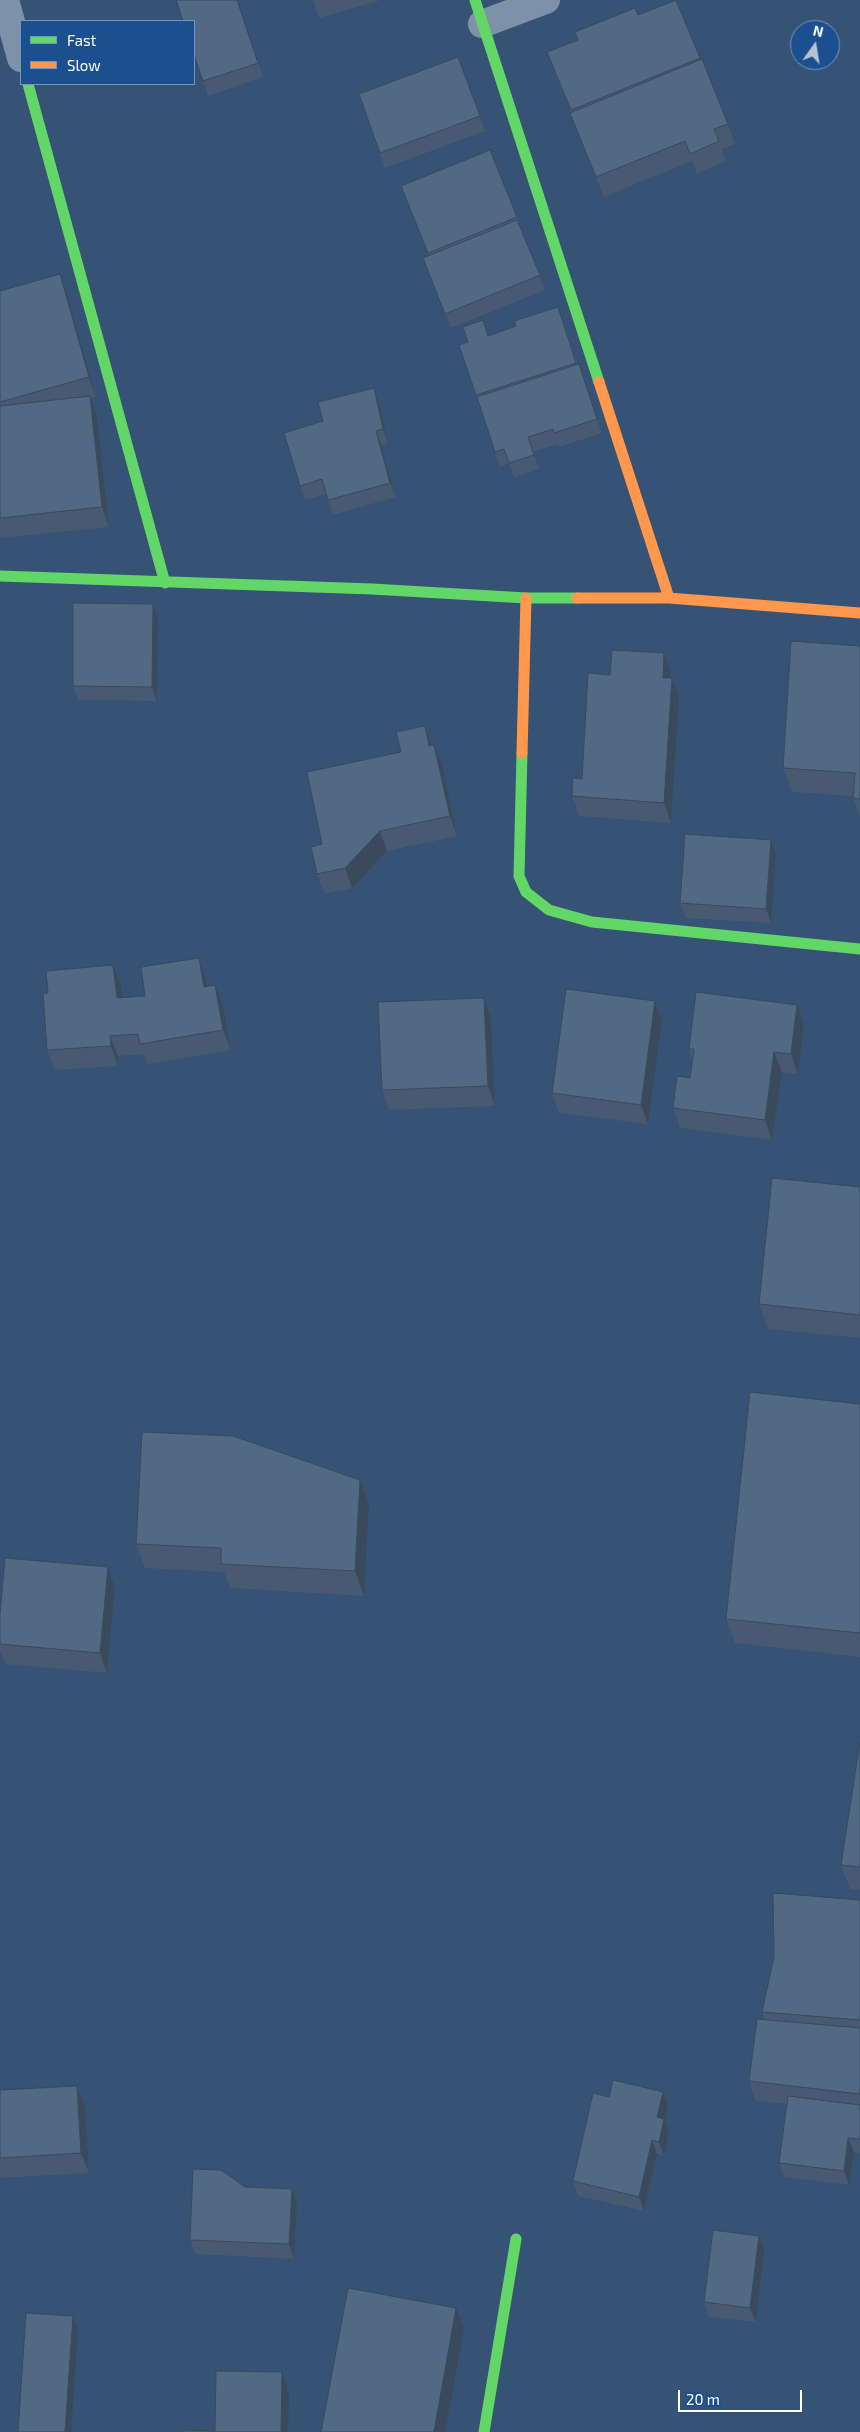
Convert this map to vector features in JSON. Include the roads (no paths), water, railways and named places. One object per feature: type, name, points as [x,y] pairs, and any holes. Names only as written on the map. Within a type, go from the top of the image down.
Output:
[{"type":"street","points":[[5,0],[20,54]]},
{"type":"street","points":[[546,0],[478,12],[669,598]]},
{"type":"street","points":[[28,85],[165,583]]},
{"type":"street","points":[[0,576],[372,589],[526,598],[669,598],[860,613]]},
{"type":"street","points":[[526,598],[518,876],[526,892],[549,910],[592,922],[860,949]]},
{"type":"street","points":[[484,2432],[516,2239]]}]
